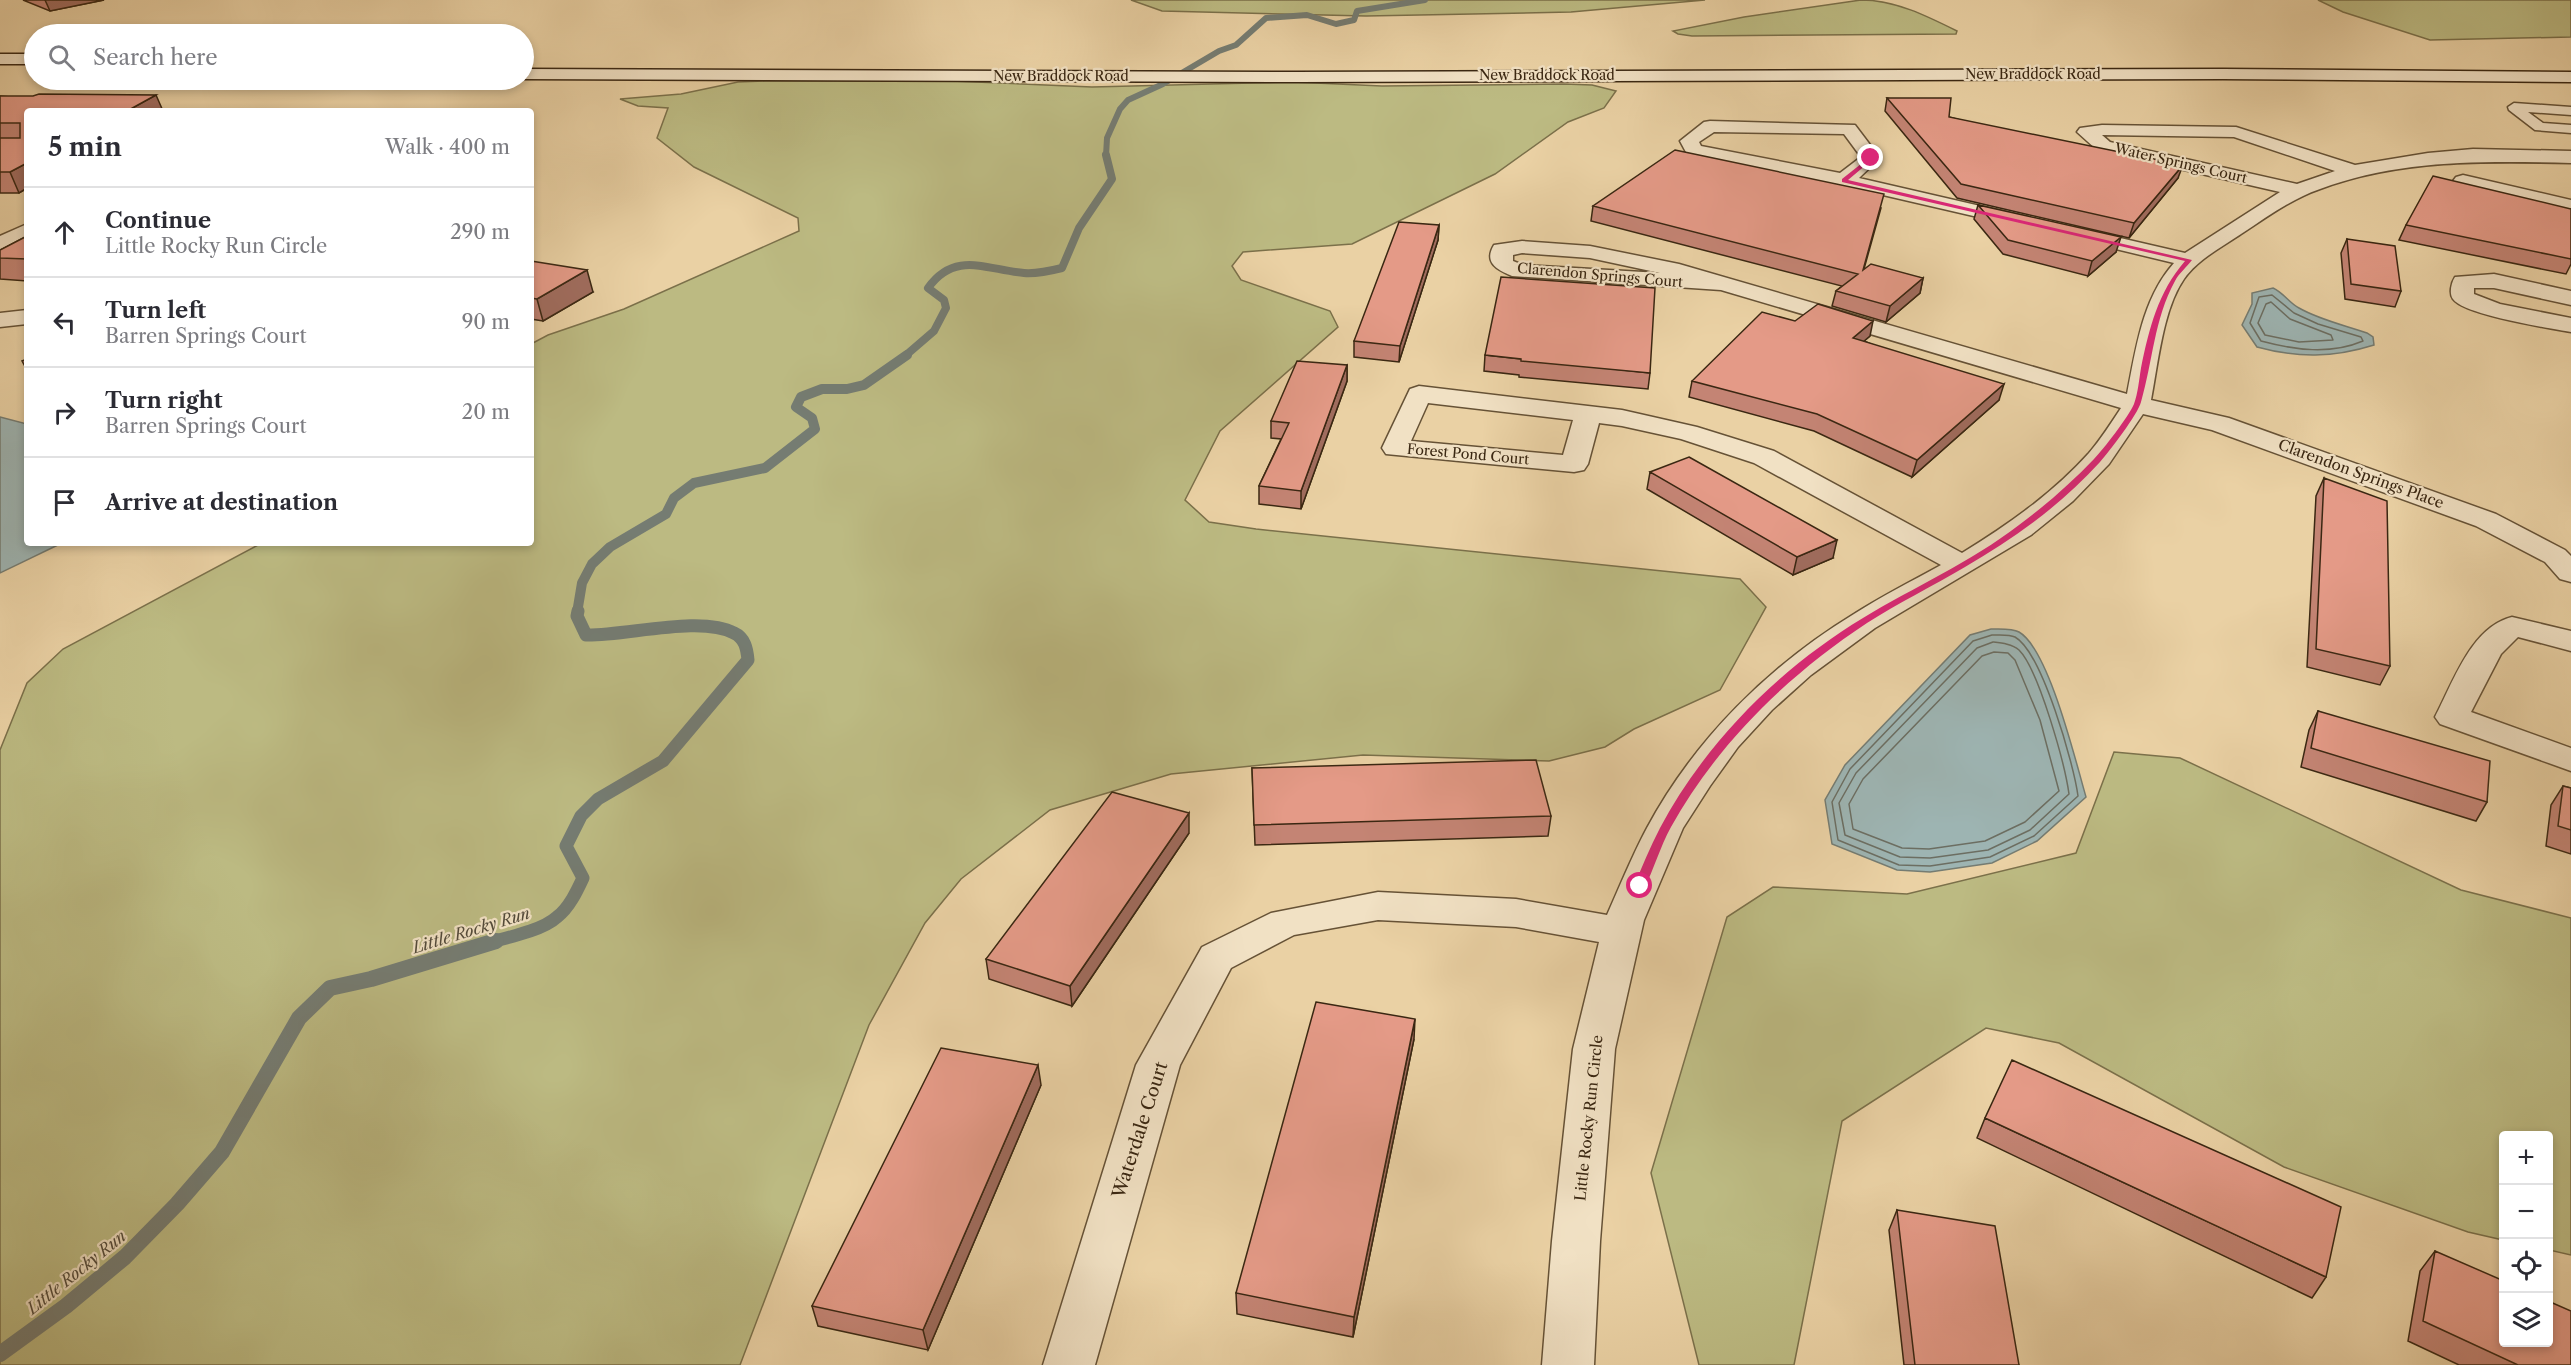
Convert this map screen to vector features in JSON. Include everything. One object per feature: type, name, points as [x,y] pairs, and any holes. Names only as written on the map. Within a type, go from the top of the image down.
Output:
[{"type":"street","points":[[0,59],[24,59]]},
{"type":"street","name":"New Braddock Road","points":[[534,59],[2571,64]]},
{"type":"street","points":[[0,73],[24,73]]},
{"type":"street","name":"New Braddock Road","points":[[534,74],[1297,77],[1918,74],[2571,77]]},
{"type":"street","points":[[1844,180],[1871,158],[1849,129],[1710,126],[1689,141],[1694,150],[1844,180],[2039,225]]},
{"type":"street","name":"Water Springs Court","points":[[2300,190],[2104,146],[2086,132],[2169,130],[2236,132],[2354,171]]},
{"type":"street","name":"Little Rocky Run Circle","points":[[1568,1365],[1576,1241],[1594,1049],[1624,920],[1665,828],[1707,765],[1760,703],[1799,668],[1864,621],[1964,565],[2020,529],[2063,495],[2099,458],[2137,405],[2154,321],[2173,278],[2189,260],[2277,201],[2300,190],[2354,171],[2462,156],[2564,161]]},
{"type":"street","points":[[2463,181],[2571,206]]},
{"type":"street","points":[[2062,231],[2189,260]]},
{"type":"street","points":[[0,244],[24,232]]},
{"type":"street","name":"Clarendon Springs Court","points":[[1720,284],[1520,271],[1502,264],[1502,250],[1522,247],[1590,252],[1679,271],[2137,405]]},
{"type":"street","points":[[2571,298],[2494,281],[2463,282],[2463,297],[2493,310],[2571,326]]},
{"type":"street","points":[[0,320],[24,317]]},
{"type":"street","name":"Forest Pond Court","points":[[1588,414],[1574,464],[1395,448],[1419,394],[1622,418],[1688,433],[1764,456],[1964,565]]},
{"type":"street","name":"Clarendon Springs Place","points":[[2137,405],[2220,424],[2486,520],[2555,556],[2571,573]]},
{"type":"street","points":[[2571,641],[2512,626],[2487,649],[2452,717],[2571,760]]},
{"type":"street","name":"Waterdale Court","points":[[1069,1365],[1158,1065],[1216,958],[1284,923],[1378,906],[1516,913],[1622,932]]},
{"type":"lane","points":[[2571,111],[2514,106],[2540,127],[2571,129]]},
{"type":"shaded area","points":[[1131,0],[1705,0],[1571,12],[1366,16],[1162,11]]},
{"type":"shaded area","points":[[1861,0],[1886,3],[1910,10],[1957,31],[1956,34],[1692,36],[1673,31],[1744,17]]},
{"type":"shaded area","points":[[2318,0],[2571,0],[2571,37],[2430,40],[2343,12]]},
{"type":"shaded area","points":[[952,81],[1092,87],[1293,82],[1382,86],[1564,84],[1592,85],[1616,91],[1604,108],[1568,122],[1495,174],[1352,244],[1243,252],[1232,266],[1241,280],[1330,311],[1338,327],[1220,431],[1185,500],[1209,522],[1256,529],[1740,579],[1766,607],[1720,690],[1634,729],[1605,747],[1549,761],[1363,755],[1171,774],[1050,810],[961,879],[925,923],[869,1025],[740,1365],[0,1365],[0,750],[27,683],[63,649],[256,546],[534,546],[534,342],[548,335],[624,309],[799,231],[798,218],[694,167],[657,138],[668,108],[638,106],[620,99],[681,94],[738,82]]},
{"type":"shaded area","points":[[2114,752],[2180,758],[2461,890],[2571,918],[2571,1255],[2553,1251],[2553,1131],[2499,1131],[2499,1239],[2468,1232],[2284,1167],[2059,1043],[1986,1028],[1842,1121],[1794,1365],[1699,1365],[1651,1173],[1727,917],[1773,887],[1907,894],[2076,853]]},
{"type":"water","points":[[2273,288],[2295,306],[2307,312],[2367,333],[2373,337],[2374,345],[2344,352],[2315,355],[2286,353],[2257,347],[2242,325],[2252,304],[2252,293]]},
{"type":"water","points":[[0,417],[24,423],[24,546],[56,546],[0,573]]},
{"type":"water","points":[[1991,629],[2009,629],[2019,632],[2030,643],[2041,660],[2060,708],[2086,797],[2037,841],[1992,863],[1930,872],[1897,870],[1832,844],[1825,800],[1845,765],[1970,635]]},
{"type":"building","points":[[39,94],[156,95],[132,108],[24,108],[24,165],[10,172],[0,172],[0,138],[20,138],[20,123],[0,123],[0,96]]},
{"type":"building","points":[[1887,98],[1951,98],[1949,117],[2183,165],[2134,223],[1961,184]]},
{"type":"building","points":[[1675,150],[1884,194],[1863,270],[1871,264],[1923,278],[1890,306],[1836,291],[1858,274],[1593,206]]},
{"type":"building","points":[[2433,176],[2571,209],[2571,259],[2406,225]]},
{"type":"building","points":[[1978,205],[2121,237],[2092,261],[2008,240]]},
{"type":"building","points":[[1399,222],[1439,225],[1400,346],[1354,341]]},
{"type":"building","points":[[24,238],[24,259],[0,258],[0,250]]},
{"type":"building","points":[[2347,239],[2395,246],[2401,291],[2351,284]]},
{"type":"building","points":[[534,261],[587,270],[537,299],[534,298]]},
{"type":"building","points":[[1501,277],[1655,288],[1650,373],[1521,361],[1521,359],[1485,355]]},
{"type":"building","points":[[1818,304],[1873,321],[1853,338],[2004,384],[1917,460],[1817,414],[1692,381],[1762,312],[1795,321]]},
{"type":"building","points":[[1297,361],[1347,365],[1301,491],[1259,486],[1289,423],[1271,421]]},
{"type":"building","points":[[1689,457],[1837,540],[1797,557],[1650,472]]},
{"type":"building","points":[[2324,478],[2387,501],[2390,666],[2316,649]]},
{"type":"building","points":[[2318,711],[2490,761],[2487,802],[2311,748]]},
{"type":"building","points":[[1536,760],[1551,816],[1254,825],[1252,768]]},
{"type":"building","points":[[2563,786],[2571,788],[2571,830],[2558,826]]},
{"type":"building","points":[[1112,792],[1189,813],[1070,986],[986,959]]},
{"type":"building","points":[[1316,1002],[1415,1019],[1354,1317],[1236,1293]]},
{"type":"building","points":[[941,1048],[1038,1065],[923,1330],[812,1306]]},
{"type":"building","points":[[2012,1060],[2341,1207],[2326,1277],[1985,1118]]},
{"type":"building","points":[[1897,1210],[1995,1226],[2019,1365],[1915,1365]]},
{"type":"building","points":[[2435,1251],[2499,1279],[2499,1347],[2553,1347],[2553,1303],[2571,1311],[2571,1365],[2518,1365],[2423,1321]]},
{"type":"waterway","name":"Little Rocky Run","points":[[1106,155],[1107,138],[1120,109],[1128,100],[1163,84],[1219,51],[1236,45],[1266,18],[1307,15],[1336,24],[1354,20],[1357,11],[1425,0]]},
{"type":"waterway","name":"Little Rocky Run","points":[[905,356],[934,331],[946,308],[944,300],[928,288],[938,276],[949,269],[972,265],[1029,273],[1062,268],[1079,228],[1112,179],[1106,155]]},
{"type":"waterway","name":"Little Rocky Run","points":[[577,613],[582,583],[592,564],[610,547],[666,514],[674,498],[694,483],[765,468],[815,429],[812,418],[796,407],[801,397],[822,389],[847,389],[864,385],[907,355]]},
{"type":"waterway","name":"Little Rocky Run","points":[[491,942],[543,926],[565,909],[583,878],[566,846],[581,816],[598,799],[663,761],[748,660],[741,638],[720,628],[683,626],[586,635],[577,616],[578,611]]},
{"type":"waterway","name":"Little Rocky Run","points":[[0,1354],[66,1306],[125,1257],[177,1204],[222,1152],[299,1018],[330,988],[371,979],[496,941]]},
{"type":"route","points":[[1640,886],[1665,828],[1696,779],[1726,740],[1760,703],[1799,668],[1864,621],[1964,565],[2020,529],[2063,495],[2099,458],[2137,405],[2154,321],[2173,278],[2189,260],[1844,180],[1871,158]]}]
